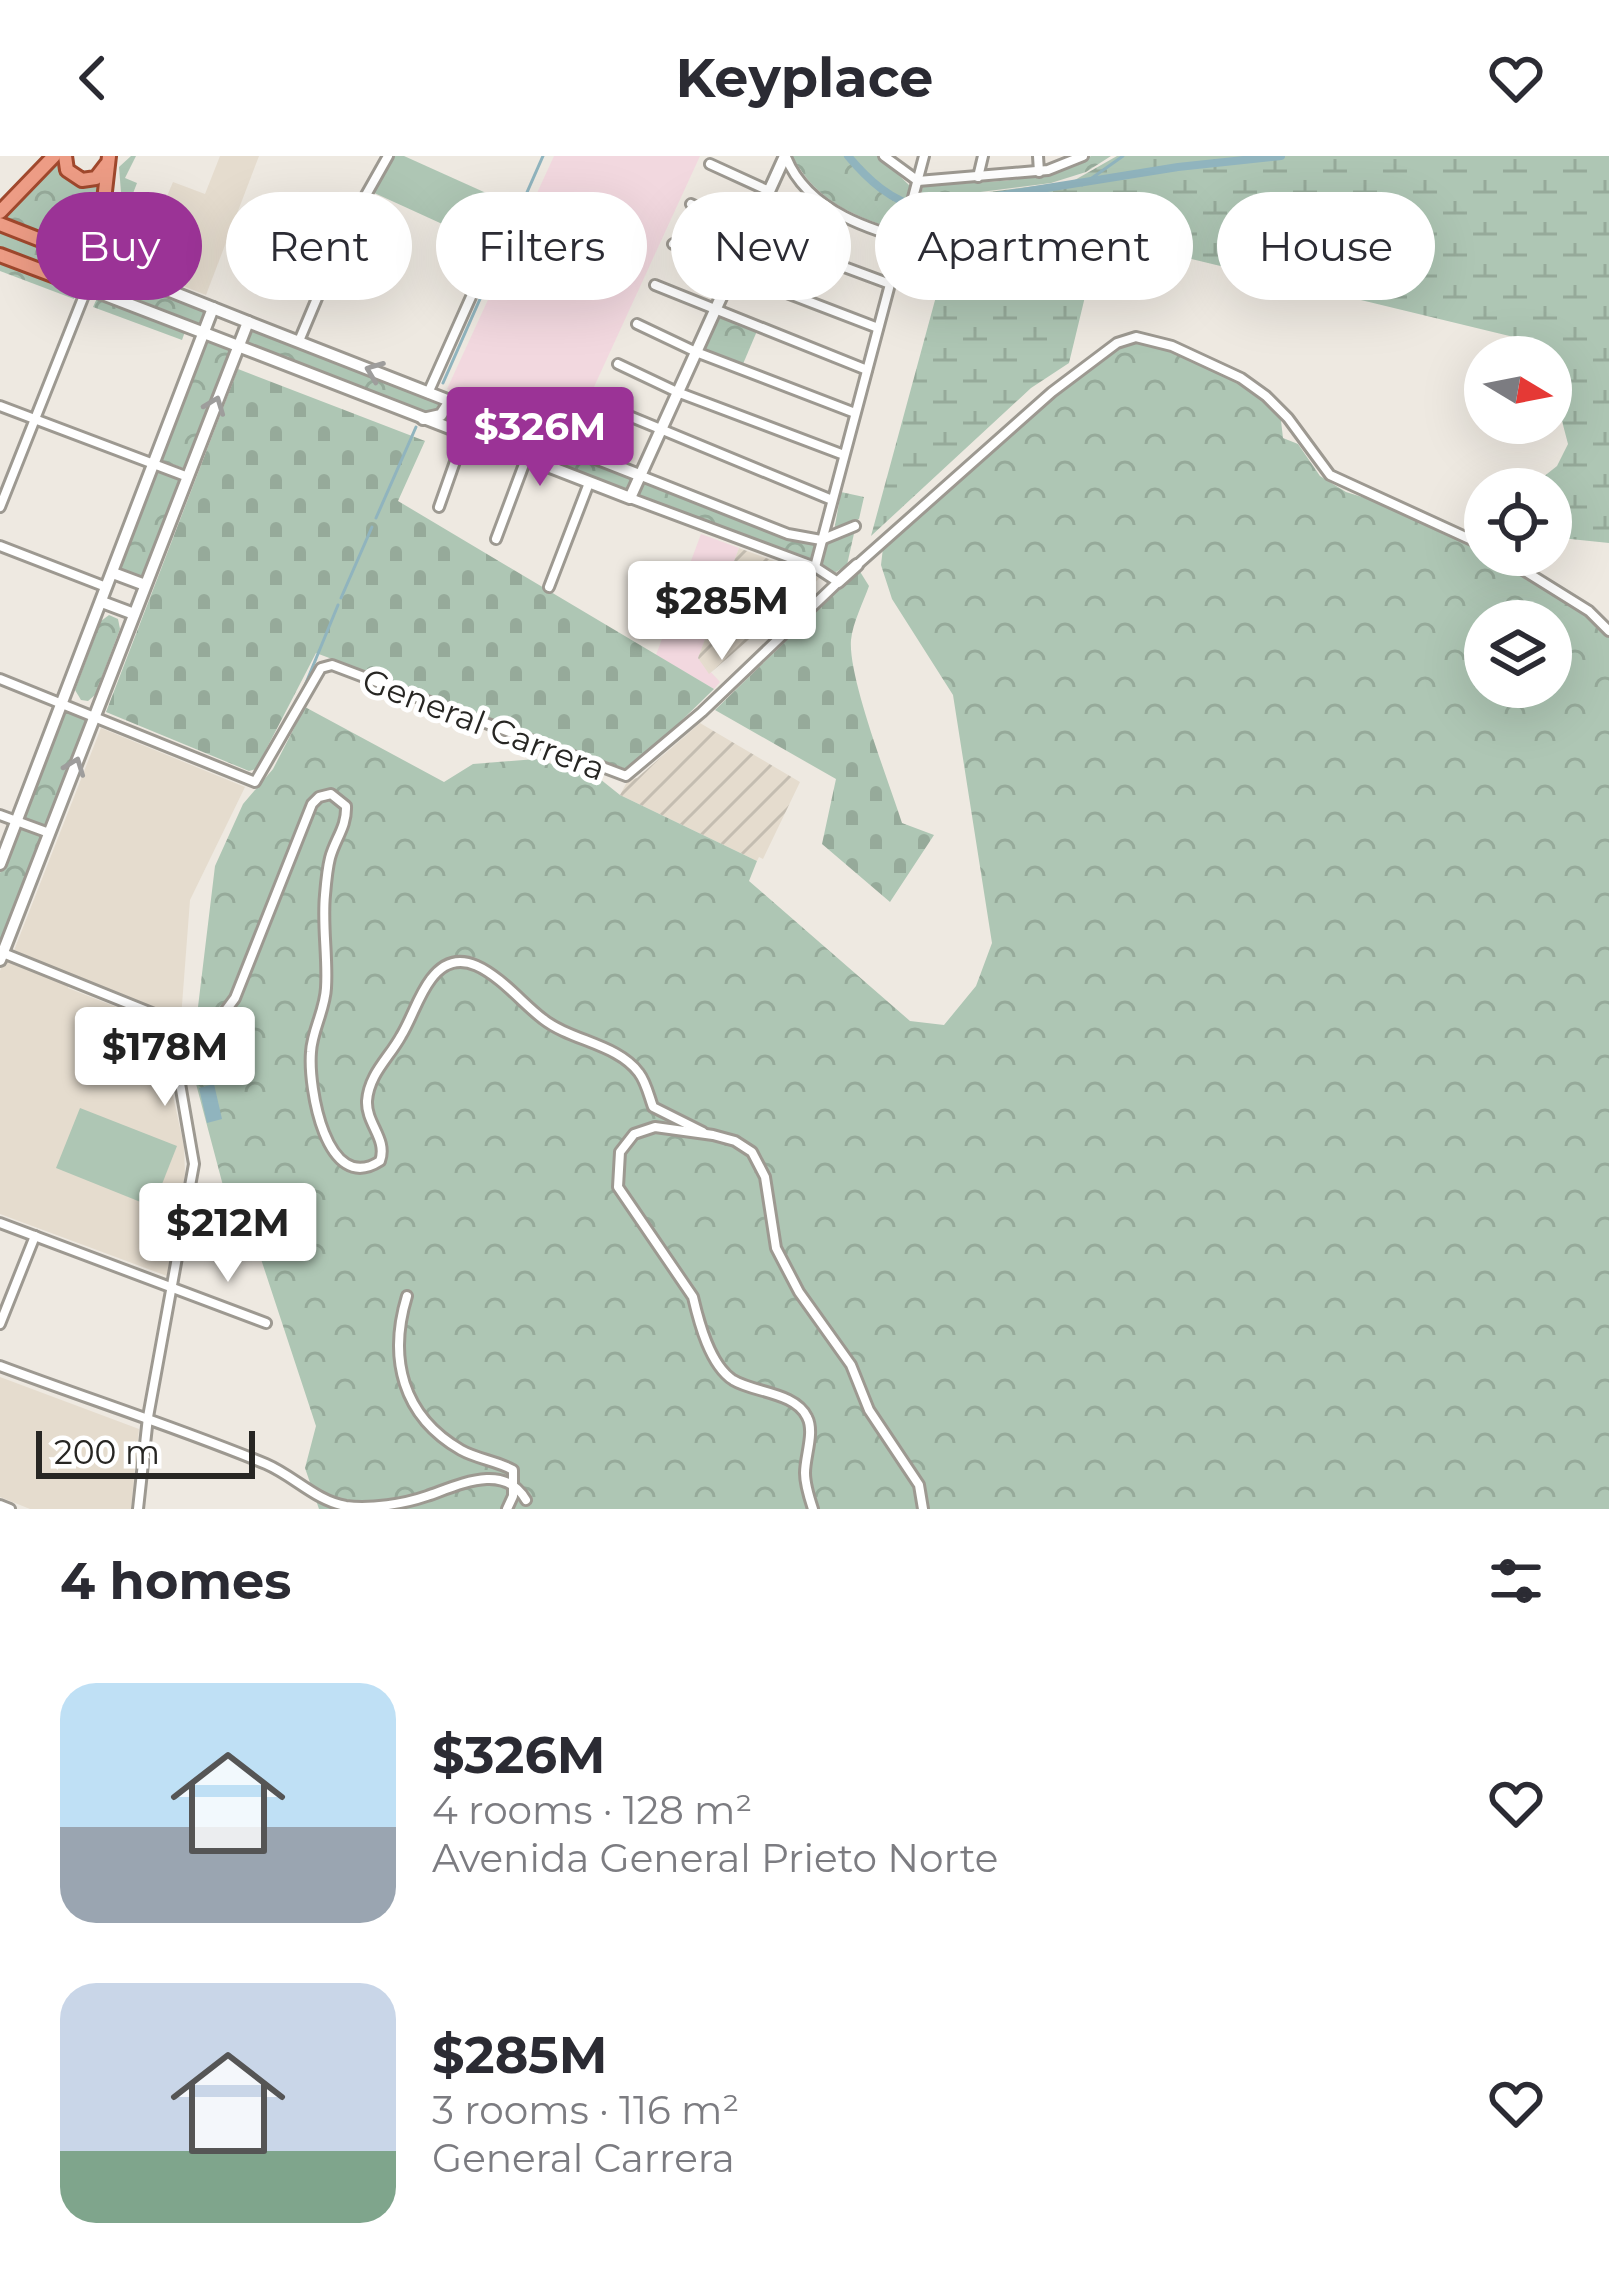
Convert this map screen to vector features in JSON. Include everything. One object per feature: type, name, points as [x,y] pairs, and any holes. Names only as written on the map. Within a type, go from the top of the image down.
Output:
[{"type":"main road","points":[[0,212],[54,156]]},
{"type":"main road","points":[[65,156],[68,170],[82,181],[96,178],[108,159]]},
{"type":"main road","points":[[769,191],[785,156]]},
{"type":"main road","points":[[104,192],[108,159]]},
{"type":"main road","points":[[0,224],[36,238]]},
{"type":"main road","points":[[0,255],[36,269]]},
{"type":"main road","points":[[117,300],[631,498],[719,300]]},
{"type":"main road","points":[[193,300],[639,476]]},
{"type":"main road","points":[[0,864],[213,308]]},
{"type":"main road","points":[[1,955],[248,322]]},
{"type":"main road","points":[[420,419],[441,415],[450,401]]},
{"type":"main road","points":[[838,582],[857,565]]},
{"type":"main road","points":[[113,573],[145,585]]},
{"type":"main road","points":[[102,602],[134,614]]},
{"type":"street","points":[[785,156],[798,181],[830,211],[875,228]]},
{"type":"street","points":[[884,156],[918,181],[1039,172],[1084,156]]},
{"type":"street","points":[[916,192],[924,156]]},
{"type":"street","points":[[978,177],[983,156]]},
{"type":"street","points":[[1038,156],[1039,172]]},
{"type":"street","points":[[298,341],[344,234],[386,157]]},
{"type":"street","points":[[710,164],[769,191]]},
{"type":"street","points":[[655,285],[867,370]]},
{"type":"street","points":[[0,508],[82,300]]},
{"type":"street","points":[[428,392],[469,300]]},
{"type":"street","points":[[805,300],[878,328]]},
{"type":"street","points":[[815,567],[886,300]]},
{"type":"street","points":[[637,324],[696,352],[855,413]]},
{"type":"street","points":[[857,565],[1052,392],[1117,343],[1136,337],[1156,340],[1241,378],[1288,418],[1330,475],[1464,536]]},
{"type":"street","points":[[618,364],[677,392],[844,454]]},
{"type":"street","points":[[600,404],[832,500]]},
{"type":"street","points":[[0,406],[188,477]]},
{"type":"street","points":[[439,507],[464,436]]},
{"type":"street","points":[[496,539],[526,459]]},
{"type":"street","points":[[639,476],[781,532],[821,540],[855,526]]},
{"type":"street","points":[[549,587],[590,483]]},
{"type":"street","points":[[631,498],[815,567],[838,582]]},
{"type":"street","points":[[0,546],[108,588]]},
{"type":"street","points":[[1533,576],[1589,611],[1609,631]]},
{"type":"street","name":"General Carrera","points":[[0,679],[255,782],[321,668],[328,664],[626,776],[702,712],[838,582]]},
{"type":"street","points":[[1,955],[169,1020],[178,1028],[205,1028],[221,1020],[236,998],[312,804],[331,794],[346,806],[346,816],[329,862],[324,899],[326,994],[310,1049],[322,1128],[338,1158],[354,1168],[380,1161],[383,1146],[366,1103],[371,1081],[403,1035],[432,976],[458,961],[470,962],[501,981],[560,1031],[629,1063],[644,1081],[653,1107],[703,1132],[742,1144],[759,1164],[776,1248],[799,1292],[851,1365],[869,1410],[919,1485],[923,1509]]},
{"type":"street","points":[[0,815],[49,833]]},
{"type":"street","points":[[138,1509],[148,1421],[194,1164],[178,1072],[178,1028]]},
{"type":"street","points":[[703,1132],[655,1127],[634,1134],[620,1152],[618,1187],[693,1297],[723,1372],[736,1382],[800,1406],[807,1416],[804,1476],[813,1509]]},
{"type":"street","points":[[0,1223],[266,1323]]},
{"type":"street","points":[[0,1324],[35,1236]]},
{"type":"street","points":[[406,1296],[396,1355],[419,1414],[460,1449],[511,1467],[514,1485],[507,1509]]},
{"type":"street","points":[[0,1366],[292,1478],[314,1494],[354,1508],[423,1498],[460,1483],[492,1479],[514,1485],[526,1500]]},
{"type":"street","points":[[0,1505],[10,1509]]},
{"type":"shaded area","points":[[220,156],[259,156],[245,192],[226,192],[226,243],[206,295],[202,293],[205,194]]},
{"type":"shaded area","points":[[554,156],[700,156],[683,192],[671,192],[671,219],[647,271],[647,192],[537,192]]},
{"type":"shaded area","points":[[173,182],[200,192],[169,192]]},
{"type":"shaded area","points":[[488,300],[634,300],[571,437],[447,389]]},
{"type":"shaded area","points":[[701,534],[739,548],[698,658],[720,682],[714,689],[656,655]]},
{"type":"shaded area","points":[[739,548],[820,578],[709,674],[698,658]]},
{"type":"shaded area","points":[[700,723],[800,782],[763,859],[757,861],[620,795],[628,780],[637,778]]},
{"type":"shaded area","points":[[101,728],[245,787],[190,900],[181,1018],[13,953]]},
{"type":"shaded area","points":[[5,957],[147,1019],[133,1062],[168,1073],[184,1146],[185,1174],[167,1276],[0,1214],[0,971]]},
{"type":"shaded area","points":[[0,1377],[139,1429],[131,1509],[30,1509],[0,1497]]},
{"type":"green space","points":[[59,156],[72,182],[84,186],[99,181],[98,192],[36,192],[36,235],[0,221],[0,215]]},
{"type":"green space","points":[[136,156],[125,178],[137,183],[134,192],[121,192],[119,167]]},
{"type":"green space","points":[[390,156],[404,156],[484,192],[436,192],[436,221],[412,210],[412,192],[370,191]]},
{"type":"green space","points":[[792,156],[879,156],[910,186],[909,192],[875,192],[875,222],[851,212],[851,192],[820,192]]},
{"type":"green space","points":[[1091,156],[1111,156],[1086,172],[1051,183],[980,192],[922,192],[923,186],[1031,177]]},
{"type":"green space","points":[[1117,156],[1609,156],[1609,543],[1572,539],[1572,468],[1554,468],[1572,444],[1572,336],[1509,336],[1361,300],[1435,300],[1435,192],[1217,192],[1217,265],[1193,259],[1193,192],[988,192],[1073,181]]},
{"type":"green space","points":[[0,229],[36,243],[36,266],[0,252]]},
{"type":"green space","points":[[0,260],[36,273],[36,285],[0,271]]},
{"type":"green space","points":[[96,300],[109,300],[186,329],[182,340],[93,307]]},
{"type":"green space","points":[[123,300],[181,300],[206,310],[196,328]]},
{"type":"green space","points":[[935,300],[1084,300],[1069,363],[1031,388],[871,536]]},
{"type":"green space","points":[[718,315],[757,331],[743,364],[704,349]]},
{"type":"green space","points":[[254,327],[445,404],[431,417],[246,348]]},
{"type":"green space","points":[[205,337],[235,347],[186,469],[160,460]]},
{"type":"green space","points":[[1143,337],[1233,374],[1280,412],[1283,438],[1298,444],[1320,476],[1346,492],[1394,507],[1464,539],[1464,576],[1527,576],[1567,600],[1464,600],[1464,708],[1572,708],[1572,603],[1609,634],[1609,1509],[319,1509],[305,1468],[316,1426],[259,1253],[230,1212],[191,1065],[215,866],[243,804],[273,769],[305,707],[444,782],[473,764],[536,759],[600,779],[620,795],[757,861],[749,881],[910,1021],[944,1025],[976,986],[992,943],[953,695],[892,599],[881,565],[884,539],[1121,341]]},
{"type":"green space","points":[[238,369],[425,441],[398,501],[714,689],[626,769],[316,653],[256,769],[249,771],[106,712]]},
{"type":"green space","points":[[454,408],[630,476],[633,486],[623,493],[447,424]]},
{"type":"green space","points":[[154,468],[186,479],[144,583],[115,572]]},
{"type":"green space","points":[[641,478],[818,542],[813,564],[633,496]]},
{"type":"green space","points":[[841,492],[864,497],[859,519],[834,531]]},
{"type":"green space","points":[[855,529],[847,565],[836,572],[825,570],[820,560],[823,545]]},
{"type":"green space","points":[[859,570],[869,586],[851,640],[862,704],[902,823],[934,835],[890,902],[822,844],[836,779],[715,710]]},
{"type":"green space","points":[[109,615],[118,619],[120,629],[95,695],[81,700],[75,690],[101,621]]},
{"type":"green space","points":[[65,707],[90,717],[47,828],[20,818]]},
{"type":"green space","points":[[17,826],[43,836],[0,948],[0,873]]},
{"type":"green space","points":[[80,1108],[177,1146],[153,1207],[56,1168]]},
{"type":"water","points":[[214,1084],[222,1119],[207,1123],[199,1088]]},
{"type":"waterway","points":[[443,383],[543,156]]},
{"type":"waterway","points":[[848,156],[881,188],[922,208],[1178,167],[1281,156]]},
{"type":"waterway","points":[[1082,185],[1123,156]]},
{"type":"waterway","points":[[376,518],[416,427]]},
{"type":"waterway","points":[[341,598],[372,527]]},
{"type":"waterway","points":[[299,700],[338,605]]},
{"type":"waterway","points":[[255,774],[273,744]]}]
